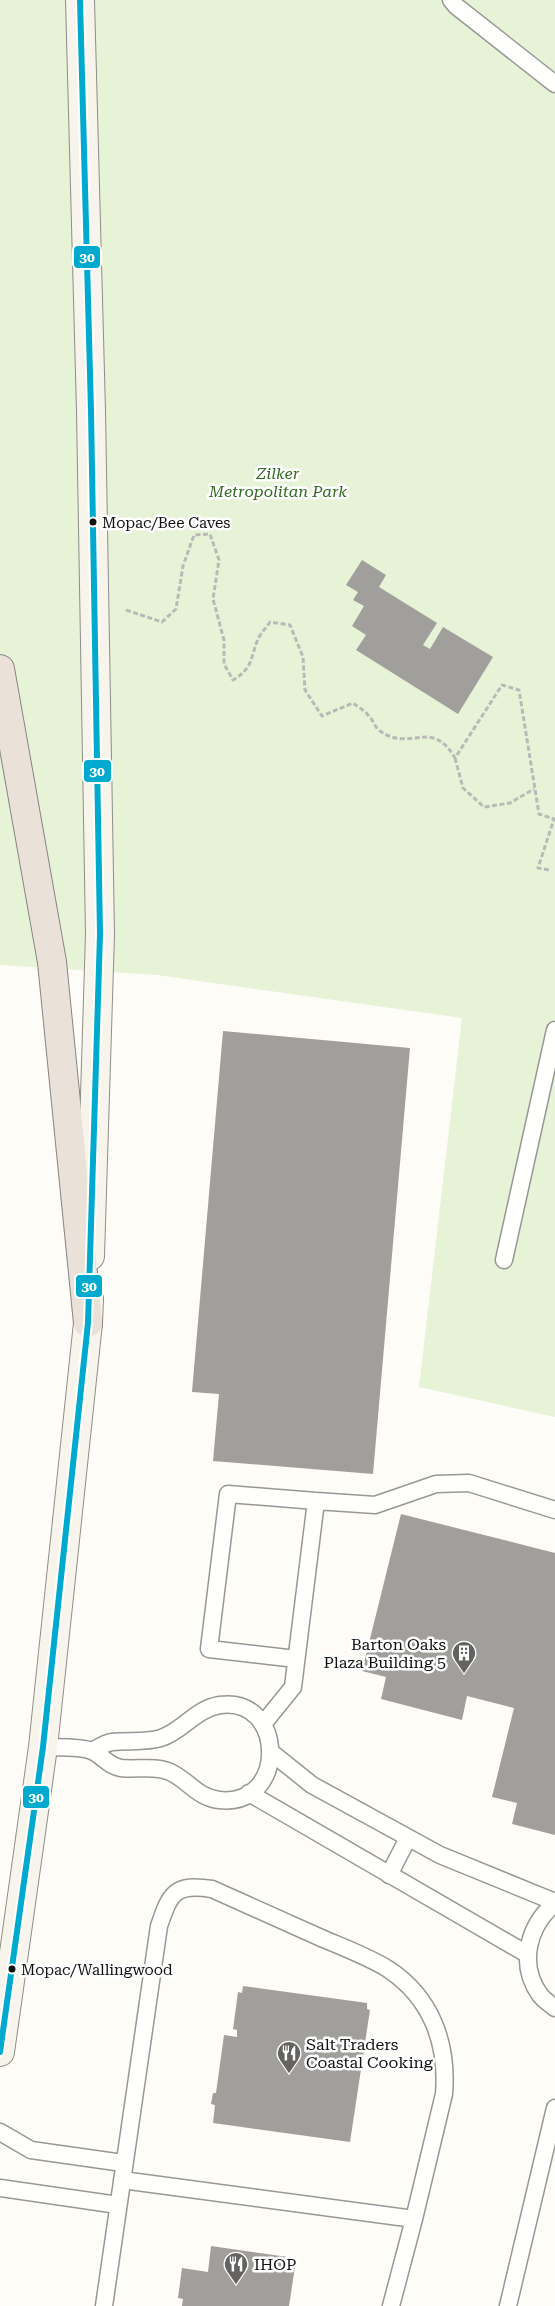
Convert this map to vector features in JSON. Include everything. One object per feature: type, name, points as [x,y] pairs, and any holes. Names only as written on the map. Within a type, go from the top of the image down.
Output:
[{"type":"highway","points":[[0,669],[52,962],[88,1323]]},
{"type":"main road","points":[[0,2052],[43,1747],[88,1323],[100,934],[91,420],[80,0]]},
{"type":"lane","points":[[451,0],[456,6],[555,84]]},
{"type":"lane","points":[[504,1260],[555,1030]]},
{"type":"lane","points":[[296,1660],[209,1649],[228,1494],[375,1505],[436,1484],[469,1484],[555,1510]]},
{"type":"lane","points":[[263,1724],[293,1687],[316,1501]]},
{"type":"lane","points":[[43,1747],[92,1751],[110,1742],[150,1742],[170,1735],[193,1716],[207,1708],[222,1705],[237,1706],[252,1713],[263,1724],[270,1738],[272,1753],[269,1769],[261,1783],[250,1794],[235,1799],[219,1800],[204,1796],[181,1778],[168,1771],[148,1768],[121,1768],[110,1765],[92,1751]]},
{"type":"lane","points":[[272,1753],[312,1785],[440,1855],[555,1902],[542,1914],[535,1927],[527,1954],[531,1976],[541,1995],[555,2008]]},
{"type":"lane","points":[[250,1794],[527,1954]]},
{"type":"lane","points":[[389,1875],[408,1838]]},
{"type":"lane","points":[[104,2306],[159,1926],[168,1900],[177,1892],[186,1888],[212,1888],[388,1970],[406,1984],[427,2011],[439,2033],[444,2053],[444,2094],[391,2306]]},
{"type":"lane","points":[[508,2306],[555,2108]]},
{"type":"lane","points":[[0,2132],[31,2150],[124,2163]]},
{"type":"lane","points":[[122,2180],[414,2220]]},
{"type":"lane","points":[[0,2188],[118,2205]]},
{"type":"path","points":[[122,609],[162,622],[176,608],[183,566],[194,535],[210,534],[219,560],[213,599],[224,640],[224,664],[233,680],[245,673],[252,660],[258,638],[270,622],[290,626],[303,657],[305,690],[322,716],[353,703],[370,716],[379,731],[404,740],[432,736],[448,745],[455,758],[463,788],[484,807],[510,804],[534,789]]},
{"type":"path","points":[[455,758],[502,685],[519,690],[539,814],[555,818],[538,868],[549,870]]},
{"type":"green space","name":"Zilker Metropolitan Park","points":[[0,0],[555,0],[555,1417],[419,1387],[462,1018],[157,975],[0,965]]},
{"type":"building","points":[[362,560],[386,575],[379,587],[437,623],[423,645],[430,649],[443,627],[493,657],[458,714],[356,650],[366,635],[352,626],[364,606],[353,600],[358,592],[346,585]]},
{"type":"building","points":[[223,1031],[410,1048],[373,1474],[213,1461],[219,1394],[192,1392]]},
{"type":"building","name":"Barton Oaks Plaza Building 5","points":[[401,1514],[555,1553],[555,1835],[512,1824],[517,1803],[492,1797],[514,1708],[467,1696],[462,1720],[381,1699],[386,1677],[362,1671]]},
{"type":"building","name":"Salt Traders Coastal Cooking","points":[[243,1986],[367,2003],[367,2009],[370,2010],[350,2142],[213,2123],[215,2105],[211,2104],[213,2093],[216,2093],[224,2035],[237,2037],[237,2030],[233,2029],[238,1992],[242,1993]]},
{"type":"building","name":"IHOP","points":[[211,2246],[288,2257],[288,2259],[296,2260],[289,2306],[182,2306],[183,2299],[178,2298],[182,2268],[208,2272]]},
{"type":"transit line","name":"30","points":[[0,2052],[43,1747],[88,1323],[100,934],[91,411],[80,0]]},
{"type":"place","name":"Mopac/Bee Caves","points":[[93,522]]},
{"type":"place","name":"Barton Oaks Plaza Building 5","points":[[464,1674]]},
{"type":"place","name":"Mopac/Wallingwood","points":[[12,1969]]},
{"type":"place","name":"Salt Traders Coastal Cooking","points":[[289,2074]]},
{"type":"place","name":"IHOP","points":[[236,2285]]}]
